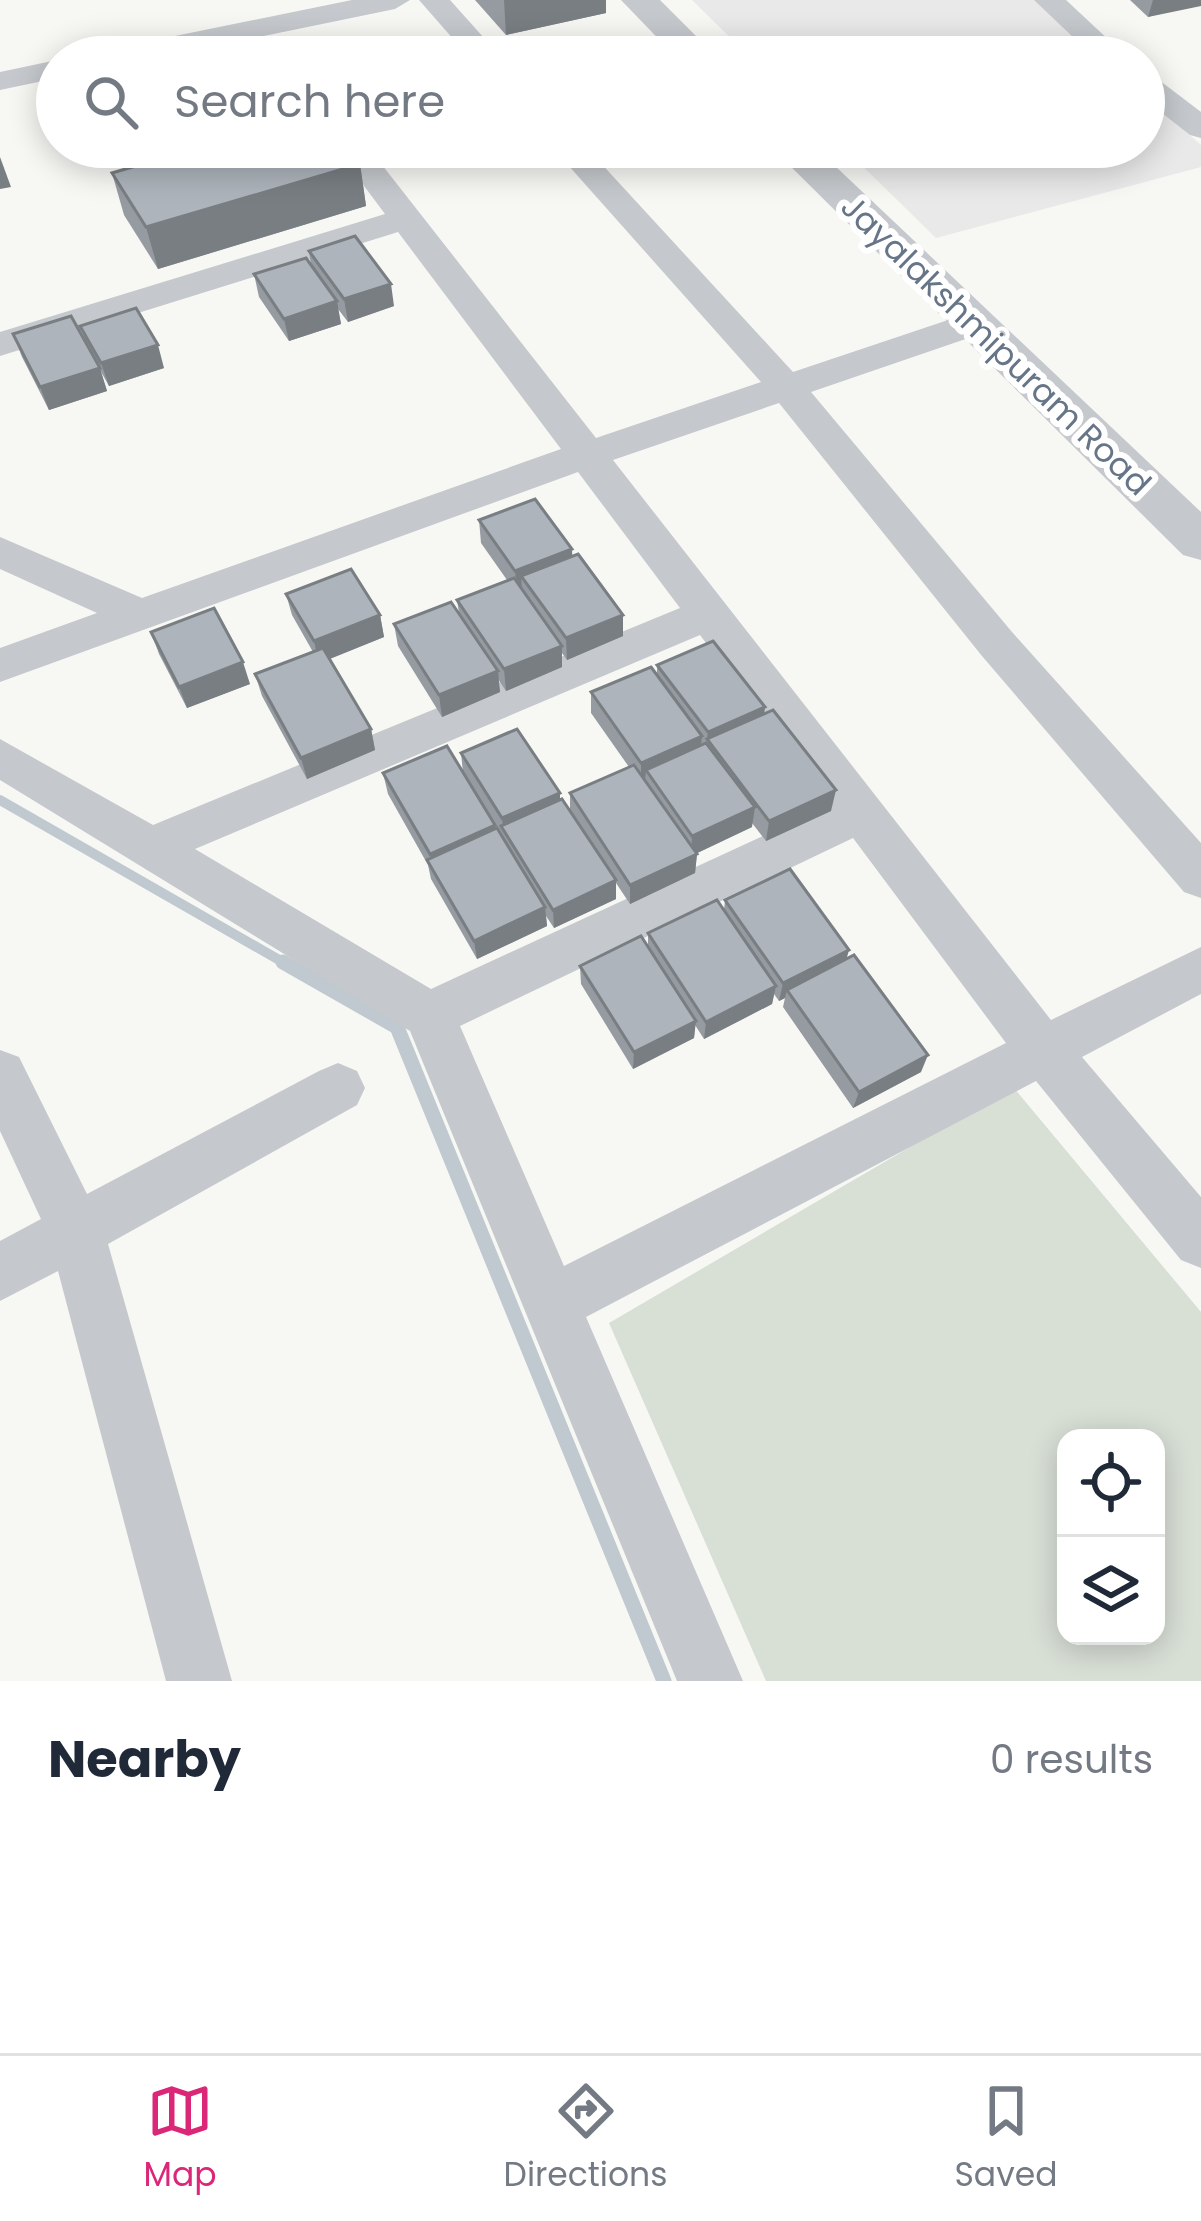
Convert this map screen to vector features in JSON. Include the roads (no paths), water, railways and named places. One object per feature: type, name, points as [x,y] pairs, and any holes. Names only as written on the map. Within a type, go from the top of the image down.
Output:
[{"type":"street","points":[[184,36],[256,14],[395,0]]},
{"type":"street","points":[[434,0],[467,36]]},
{"type":"street","points":[[639,0],[676,36]]},
{"type":"street","points":[[1049,0],[1089,36]]},
{"type":"street","points":[[0,81],[36,73]]},
{"type":"street","points":[[1165,100],[1201,128]]},
{"type":"street","points":[[367,168],[1044,1051],[1201,1240]]},
{"type":"street","points":[[587,168],[786,387],[997,644],[1201,877]]},
{"type":"street","name":"Jayalakshmipuram Road","points":[[813,168],[1201,542]]},
{"type":"street","points":[[0,344],[406,219]]},
{"type":"street","points":[[0,665],[589,454],[974,324]]},
{"type":"street","points":[[0,552],[138,614]]},
{"type":"street","points":[[152,846],[710,613]]},
{"type":"street","points":[[0,757],[429,1015],[710,1681]]},
{"type":"street","points":[[429,1015],[861,812]]},
{"type":"street","points":[[551,1304],[1201,969]]},
{"type":"street","points":[[0,1074],[76,1231],[200,1681]]},
{"type":"street","points":[[0,1272],[338,1088]]},
{"type":"waterway","points":[[0,800],[288,965]]},
{"type":"waterway","points":[[283,962],[397,1027],[664,1681]]}]
